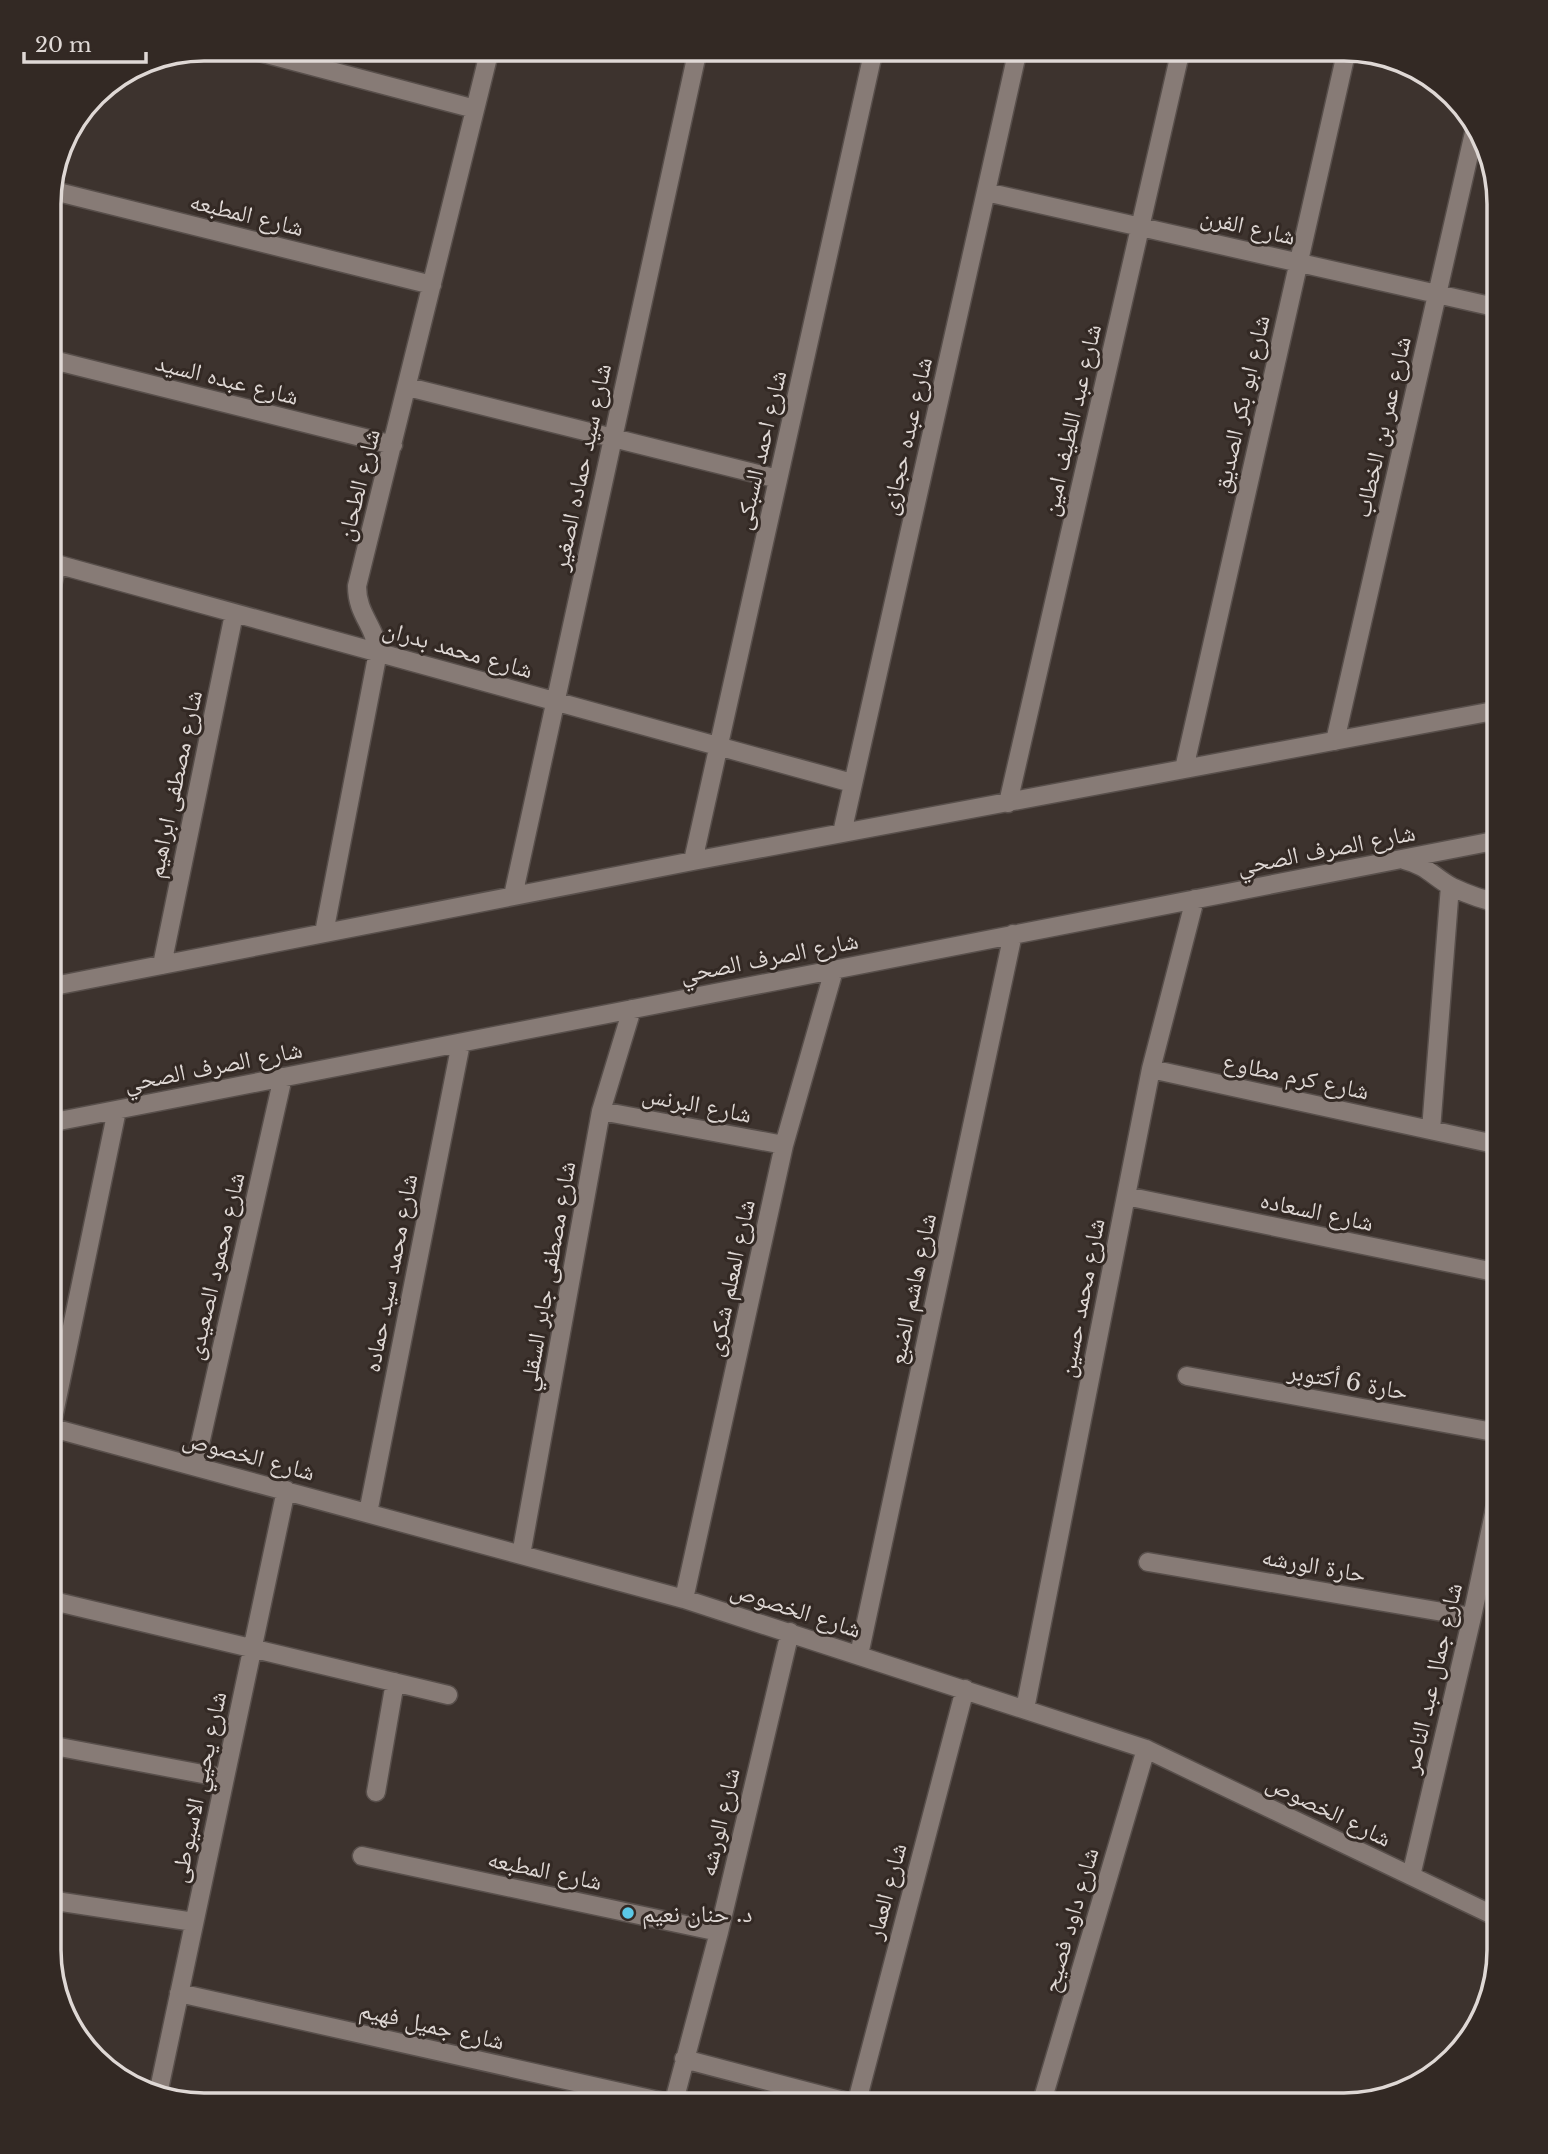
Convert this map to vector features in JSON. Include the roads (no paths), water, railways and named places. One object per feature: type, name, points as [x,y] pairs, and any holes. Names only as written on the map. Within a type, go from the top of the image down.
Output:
[{"type":"street","points":[[297,62],[475,109]]},
{"type":"street","name":"شارع الطحان","points":[[378,652],[372,629],[360,609],[358,586],[487,62]]},
{"type":"street","name":"شارع سيد حماده الصغير","points":[[513,896],[695,62]]},
{"type":"street","name":"شارع احمد السبكى","points":[[694,861],[871,62]]},
{"type":"street","name":"شارع عبده حجازى","points":[[842,833],[1015,62]]},
{"type":"street","name":"شارع عبد اللطيف امين","points":[[1008,803],[1178,62]]},
{"type":"street","name":"شارع ابو بكر الصديق","points":[[1184,769],[1344,62]]},
{"type":"street","name":"شارع عمر بن الخطاب","points":[[1335,741],[1472,141]]},
{"type":"street","name":"شارع الفرن","points":[[986,192],[1487,306]]},
{"type":"street","name":"شارع المطبعه","points":[[62,193],[432,285]]},
{"type":"street","name":"شارع عبده السيد","points":[[62,362],[393,446]]},
{"type":"street","points":[[408,387],[778,478]]},
{"type":"street","name":"شارع محمد بدران","points":[[62,565],[852,783]]},
{"type":"street","name":"شارع مصطفى ابراهيم","points":[[162,965],[234,614]]},
{"type":"street","points":[[324,933],[378,652]]},
{"type":"street","points":[[62,985],[694,861],[1487,712]]},
{"type":"street","name":"شارع الصرف الصحي","points":[[61,1121],[1487,842]]},
{"type":"street","points":[[1401,859],[1420,864],[1450,886],[1487,901]]},
{"type":"street","points":[[1431,1130],[1450,886]]},
{"type":"street","name":"شارع محمد حسين","points":[[1025,1709],[1151,1069],[1195,899]]},
{"type":"street","name":"شارع هاشم الضبع","points":[[859,1655],[1013,934]]},
{"type":"street","name":"شارع المعلم شكرى","points":[[684,1600],[784,1145],[834,970]]},
{"type":"street","name":"شارع مصطفى جابر السقلي","points":[[521,1555],[601,1111],[632,1009]]},
{"type":"street","name":"شارع محمد سيد حماده","points":[[368,1513],[460,1043]]},
{"type":"street","name":"شارع كرم مطاوع","points":[[1151,1069],[1487,1142]]},
{"type":"street","name":"شارع محمود الصعيدى","points":[[195,1466],[283,1077]]},
{"type":"street","points":[[61,1374],[117,1110]]},
{"type":"street","name":"شارع البرنس","points":[[601,1111],[784,1145]]},
{"type":"street","name":"شارع السعاده","points":[[1126,1196],[1487,1271]]},
{"type":"street","name":"حارة 6 أكتوبر","points":[[1187,1376],[1487,1431]]},
{"type":"street","name":"شارع الخصوص","points":[[61,1431],[684,1600],[1146,1749],[1487,1912]]},
{"type":"street","name":"شارع يحيي الاسيوطى","points":[[160,2086],[286,1490]]},
{"type":"street","name":"شارع جمال عبد الناصر","points":[[1411,1877],[1487,1546]]},
{"type":"street","name":"حارة الورشه","points":[[1148,1562],[1472,1617]]},
{"type":"street","points":[[61,1603],[448,1695]]},
{"type":"street","name":"شارع الورشه","points":[[676,2092],[719,1932],[790,1632]]},
{"type":"street","points":[[376,1792],[395,1682]]},
{"type":"street","name":"شارع العمار","points":[[860,2093],[965,1689]]},
{"type":"street","points":[[61,1747],[224,1778]]},
{"type":"street","name":"شارع داود فصيح","points":[[1045,2093],[1146,1749]]},
{"type":"street","name":"شارع المطبعه","points":[[362,1856],[719,1932]]},
{"type":"street","points":[[61,1902],[194,1922]]},
{"type":"street","name":"شارع جميل فهيم","points":[[179,1993],[617,2092]]},
{"type":"street","points":[[684,2059],[810,2093]]},
{"type":"place","name":"د. حنان نعيم","points":[[628,1913]]}]
